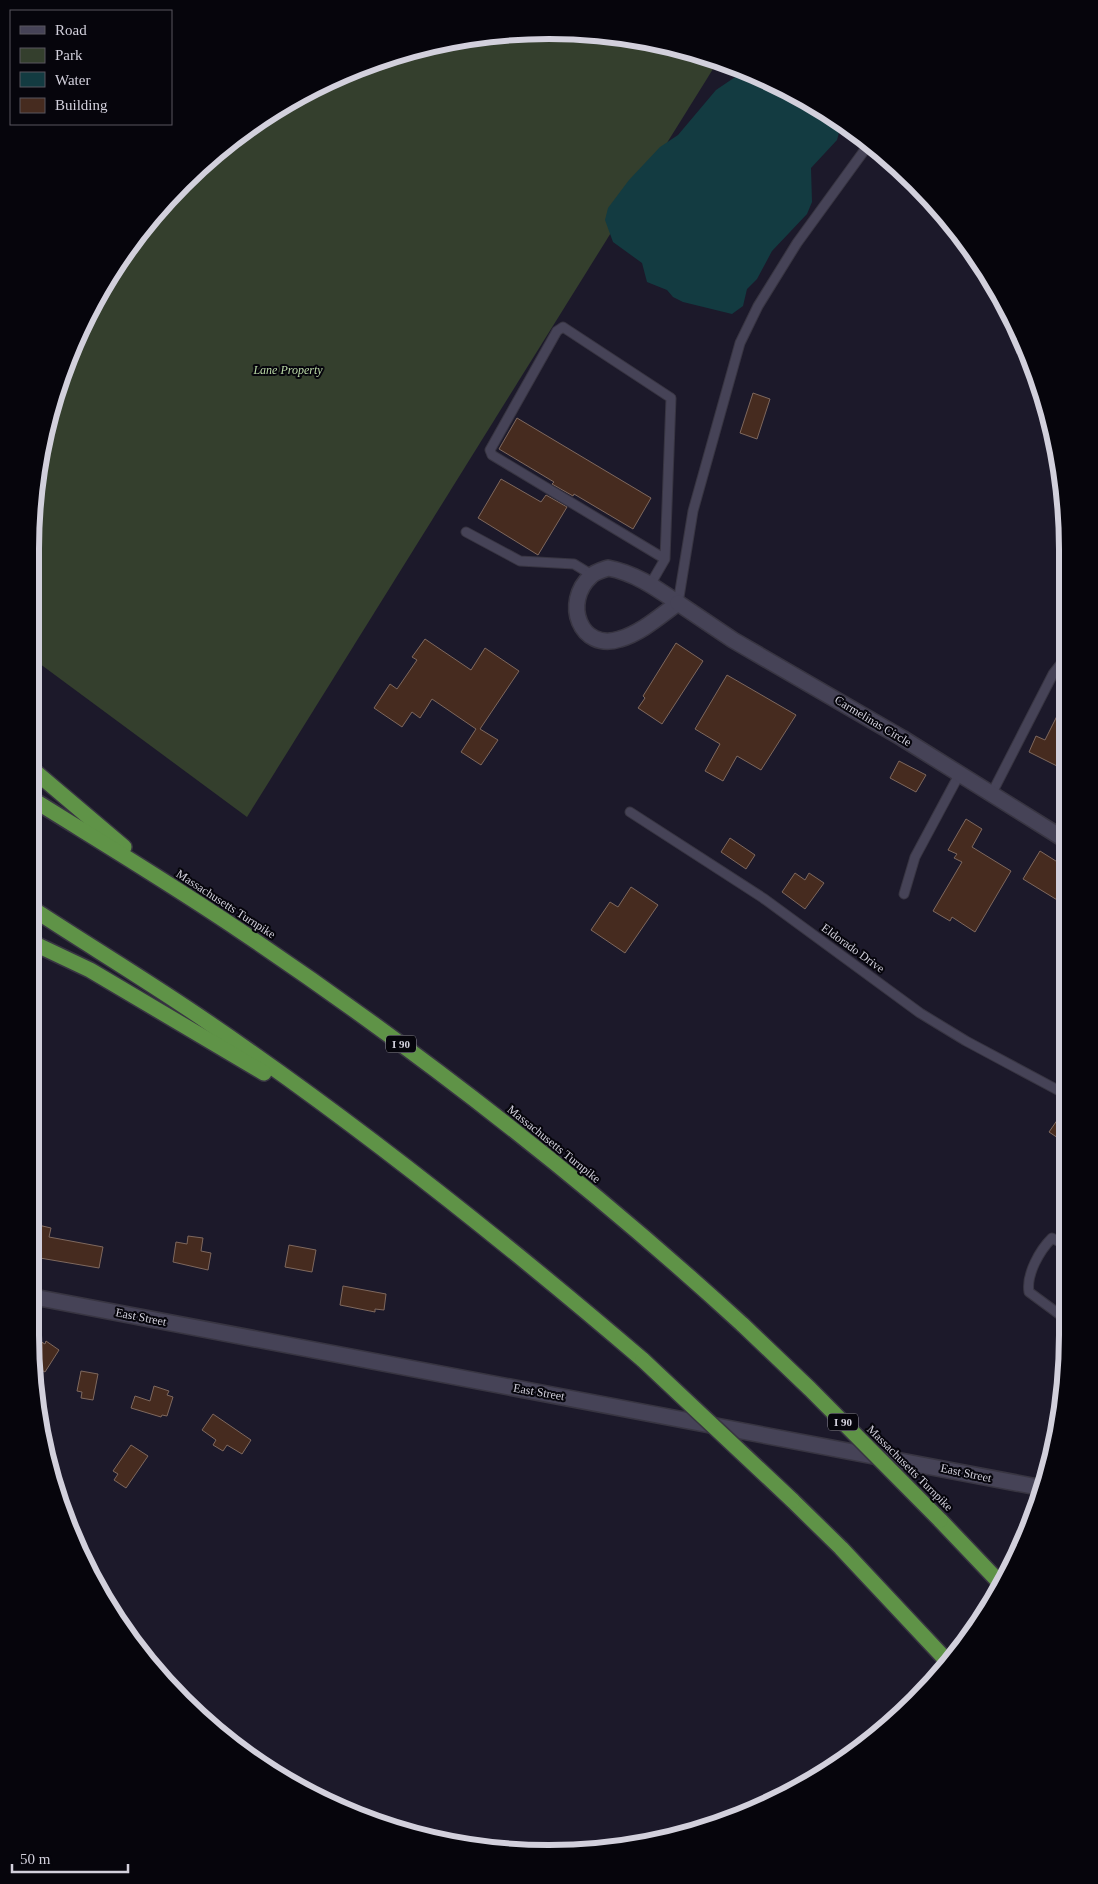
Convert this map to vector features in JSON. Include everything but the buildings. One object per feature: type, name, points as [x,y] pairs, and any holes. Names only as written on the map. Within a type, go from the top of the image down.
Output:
[{"type":"highway","points":[[39,775],[172,886]]},
{"type":"highway","name":"Massachusetts Turnpike","points":[[39,803],[172,886],[294,967],[428,1065],[593,1194],[743,1325],[810,1389],[997,1580]]},
{"type":"highway","points":[[39,913],[209,1023],[349,1124],[492,1233],[643,1360],[792,1500],[841,1548],[944,1658]]},
{"type":"highway","points":[[39,946],[90,970],[153,1006],[349,1124]]},
{"type":"main road","name":"Carmelinas Circle","points":[[592,575],[608,568],[622,571],[650,585],[733,640],[960,773],[1059,836]]},
{"type":"main road","points":[[592,575],[582,586],[575,600],[576,619],[587,633],[600,640],[618,640],[634,634],[678,603]]},
{"type":"main road","name":"East Street","points":[[39,1298],[1036,1487]]},
{"type":"lane","points":[[678,603],[693,511],[740,343],[758,306],[797,243],[866,149]]},
{"type":"lane","points":[[650,585],[665,559],[671,398],[563,327],[556,331],[490,450],[492,455],[665,559]]},
{"type":"lane","points":[[466,532],[520,561],[574,564],[592,575]]},
{"type":"lane","points":[[992,793],[1049,681],[1059,667]]},
{"type":"lane","points":[[904,894],[915,857],[960,773]]},
{"type":"lane","name":"Eldorado Drive","points":[[630,812],[763,898],[920,1013],[966,1041],[1059,1091]]},
{"type":"lane","points":[[1059,1242],[1052,1238],[1032,1271],[1028,1284],[1029,1292],[1059,1314]]},
{"type":"green space","name":"Lane Property","points":[[549,39],[616,43],[681,56],[715,67],[247,817],[39,663],[40,516],[43,482],[49,449],[66,385],[91,323],[107,294],[144,238],[165,213],[188,188],[238,144],[294,107],[323,91],[385,66],[417,56],[482,43]]},
{"type":"water","points":[[737,75],[775,91],[840,130],[837,140],[811,168],[812,202],[807,214],[772,251],[757,279],[747,289],[743,306],[732,314],[683,302],[673,297],[667,290],[647,282],[642,263],[613,242],[605,220],[608,208],[629,180],[660,147],[678,135],[716,90]]}]
